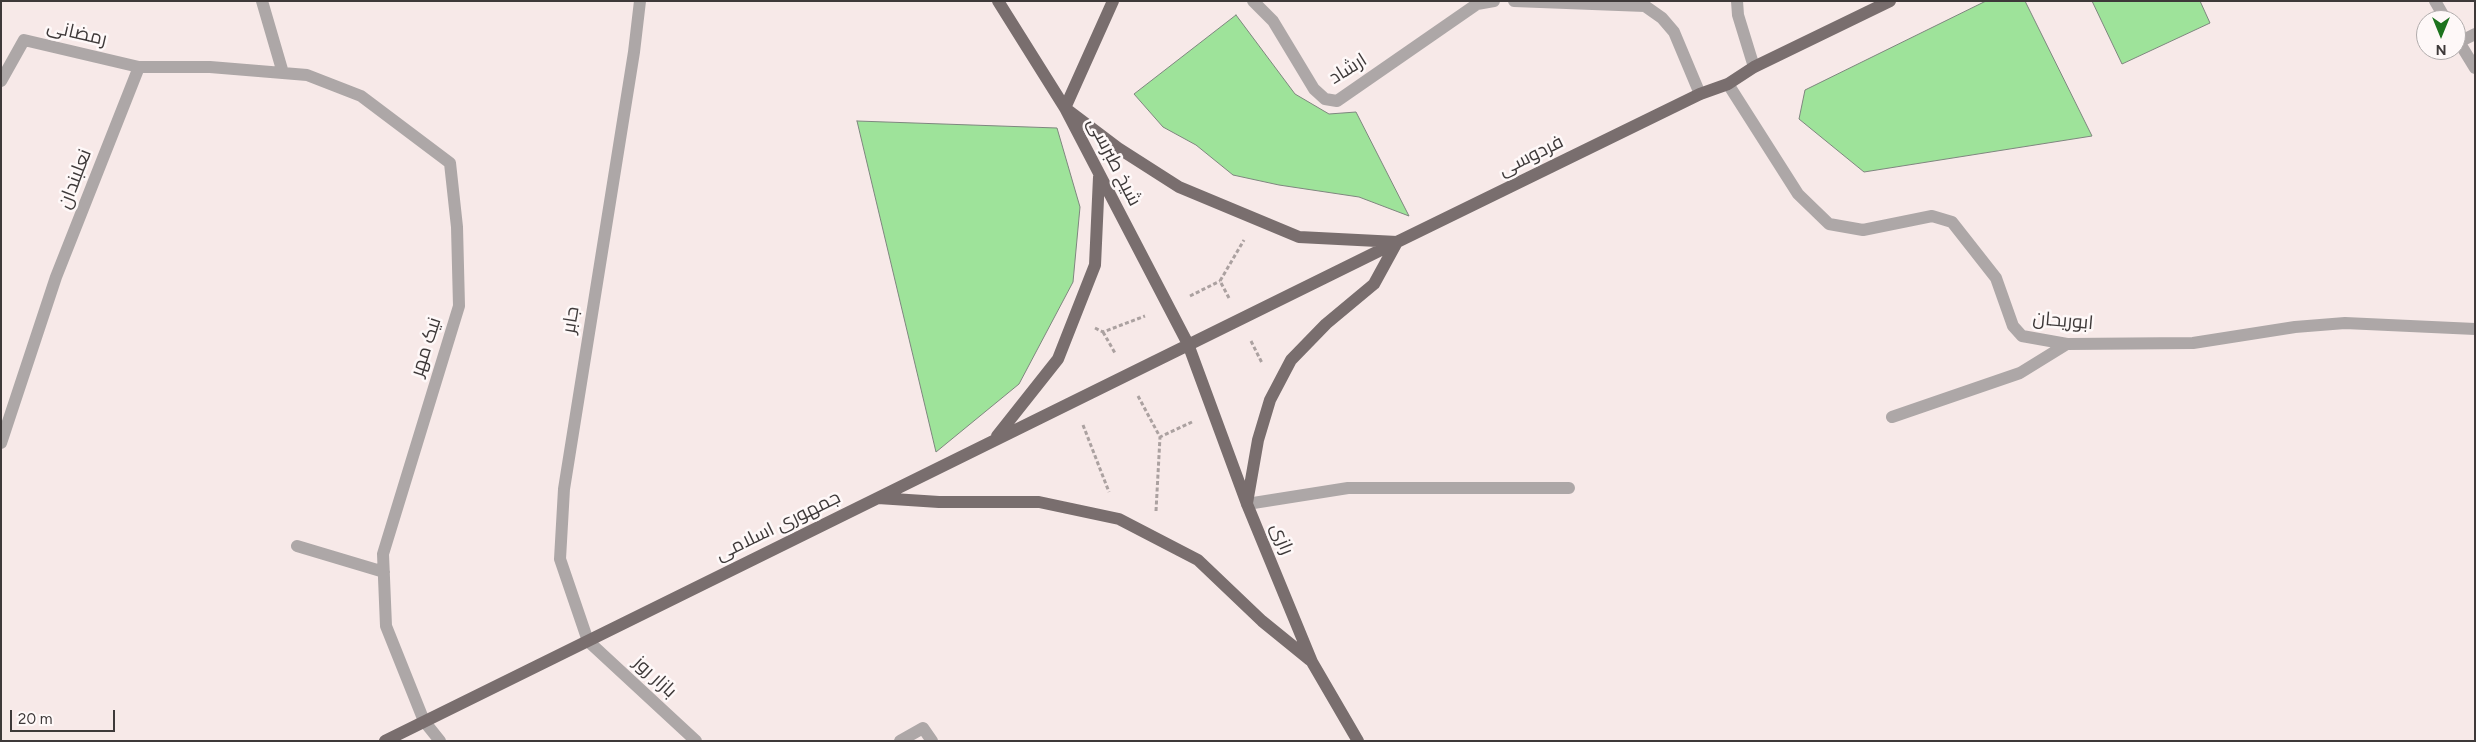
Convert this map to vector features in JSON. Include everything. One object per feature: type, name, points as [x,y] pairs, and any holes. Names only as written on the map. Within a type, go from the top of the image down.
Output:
[{"type":"main road","name":"شیخ طبرسی","points":[[998,1],[1064,108],[1188,344]]},
{"type":"main road","points":[[1113,1],[1064,108],[1118,148],[1179,187],[1299,237],[1396,242],[1374,284],[1326,324],[1291,360],[1270,400],[1258,440],[1247,504]]},
{"type":"main road","name":"فردوسی","points":[[1188,344],[1700,94],[1728,84],[1754,67],[1890,1]]},
{"type":"main road","points":[[994,440],[1058,359],[1095,265],[1100,174]]},
{"type":"main road","name":"جمهوری اسلامی","points":[[385,741],[1188,344]]},
{"type":"main road","name":"رازی","points":[[1188,344],[1247,504],[1312,662],[1358,741]]},
{"type":"main road","points":[[878,498],[939,502],[1039,502],[1119,519],[1198,560],[1262,621],[1312,662]]},
{"type":"street","points":[[139,67],[210,67],[284,73],[262,1]]},
{"type":"street","name":"جابر","points":[[588,640],[560,559],[564,490],[634,52],[640,1]]},
{"type":"street","name":"ارشاد","points":[[1253,1],[1273,21],[1314,89],[1325,99],[1337,101],[1477,4],[1494,1]]},
{"type":"street","points":[[1514,1],[1645,6],[1662,18],[1674,32],[1700,94]]},
{"type":"street","points":[[1737,1],[1738,15],[1754,67]]},
{"type":"street","name":"رمضانی","points":[[1,81],[24,40],[139,67]]},
{"type":"street","points":[[2466,53],[2475,68]]},
{"type":"street","name":"نعلبندان","points":[[1,443],[56,277],[139,67]]},
{"type":"street","name":"نیک مهر","points":[[284,73],[307,75],[361,96],[450,163],[457,227],[459,306],[383,554],[386,626],[424,721],[440,741]]},
{"type":"street","name":"ابوریحان","points":[[1728,84],[1798,194],[1829,224],[1863,230],[1932,216],[1952,222],[1996,278],[2013,326],[2022,336],[2067,344],[2193,343],[2295,327],[2345,323],[2475,330]]},
{"type":"street","points":[[1892,417],[2020,373],[2067,344]]},
{"type":"street","points":[[1247,504],[1348,488],[1569,488]]},
{"type":"street","points":[[297,546],[384,572]]},
{"type":"street","name":"بازار روز","points":[[588,640],[696,741]]},
{"type":"street","points":[[900,741],[923,728],[932,741]]},
{"type":"path","points":[[1103,332],[1118,358]]},
{"type":"path","points":[[1137,393],[1160,437],[1155,538]]},
{"type":"path","points":[[1074,401],[1119,519]]},
{"type":"path","points":[[1160,437],[1214,413]]},
{"type":"building","points":[[1986,1],[2025,1],[2092,136],[1864,172],[1799,119],[1805,90]]},
{"type":"building","points":[[2092,1],[2200,1],[2210,23],[2122,64]]},
{"type":"building","points":[[1236,15],[1295,94],[1329,114],[1356,112],[1409,216],[1359,197],[1279,185],[1233,175],[1196,145],[1163,127],[1134,94]]},
{"type":"building","points":[[857,121],[1057,128],[1080,207],[1073,282],[1019,384],[936,452]]}]
